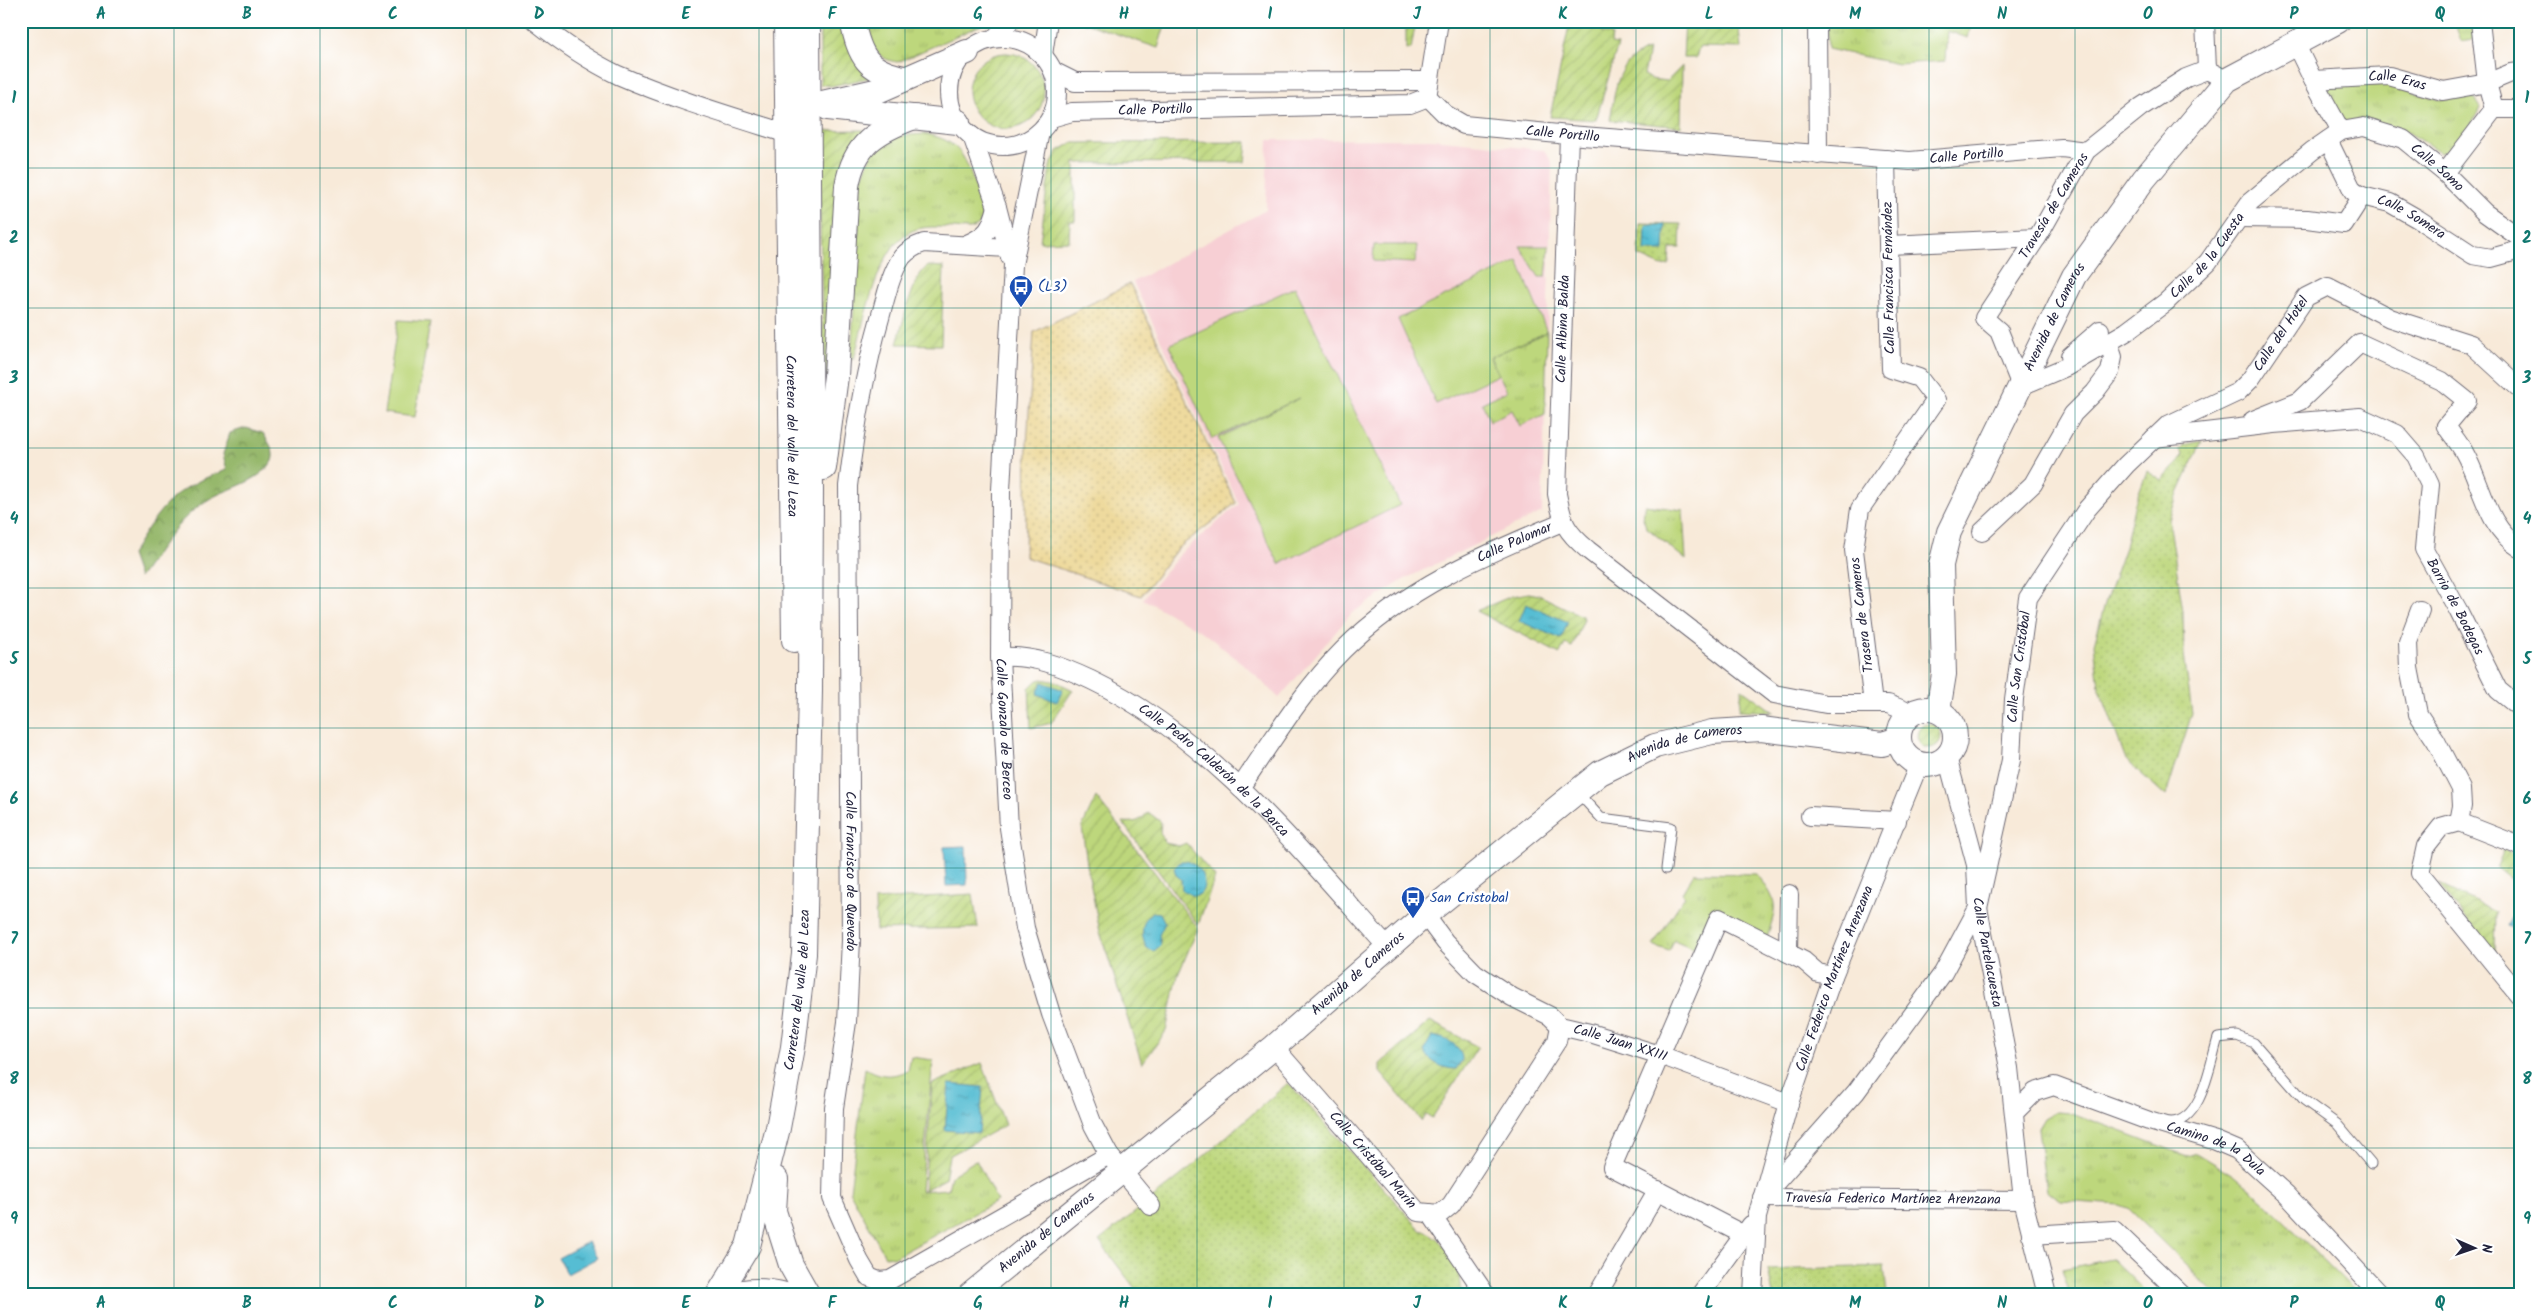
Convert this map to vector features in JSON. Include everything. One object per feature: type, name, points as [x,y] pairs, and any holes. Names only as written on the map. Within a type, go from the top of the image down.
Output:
[{"type":"main road","name":"Carretera del valle del Leza","points":[[786,21],[796,711],[805,851]]},
{"type":"main road","points":[[797,21],[799,95],[809,106],[914,117],[965,129]]},
{"type":"main road","name":"Carretera del valle del Leza","points":[[718,1295],[748,1246],[778,1128],[792,1047],[804,954],[810,691],[808,21]]},
{"type":"main road","points":[[852,21],[856,41],[868,63],[883,74],[904,78]]},
{"type":"main road","name":"Avenida de Cameros","points":[[1938,711],[1944,674],[1940,565],[1949,532],[2074,276],[2217,75],[2309,32],[2338,21]]},
{"type":"main road","points":[[790,352],[801,283],[798,125],[809,106],[880,90],[967,52]]},
{"type":"main road","points":[[810,691],[821,627],[824,465],[836,376],[847,186],[850,166],[863,146],[885,128],[914,117]]},
{"type":"main road","points":[[1929,708],[1938,711],[1947,717],[1953,726],[1954,742],[1947,757],[1929,765],[1919,764],[1906,754],[1899,739],[1901,725],[1910,713],[1929,708]]},
{"type":"main road","name":"Avenida de Cameros","points":[[970,1295],[1116,1163],[1274,1047],[1425,915],[1600,773],[1655,746],[1712,732],[1761,729],[1882,744],[1899,739]]},
{"type":"main road","name":"Carretera del valle del Leza","points":[[778,1128],[774,1211],[791,1265],[808,1295]]},
{"type":"main road","points":[[729,1295],[741,1291],[768,1290],[786,1295]]},
{"type":"street","points":[[534,21],[553,36],[617,74],[688,102],[788,134]]},
{"type":"street","points":[[995,38],[1010,21]]},
{"type":"street","points":[[1043,56],[1048,21]]},
{"type":"street","points":[[1428,89],[1439,21]]},
{"type":"street","points":[[1817,21],[1818,155]]},
{"type":"street","points":[[2205,21],[2217,75]]},
{"type":"street","points":[[2480,21],[2487,83],[2494,110]]},
{"type":"street","points":[[2309,32],[2313,80]]},
{"type":"street","points":[[995,38],[1021,41],[1043,56],[1053,71],[1057,95],[1051,118],[1040,132],[1025,142],[1007,146],[988,144],[965,129],[952,108],[949,93],[951,78],[957,63],[967,52],[980,43],[995,38]]},
{"type":"street","name":"Calle Portillo","points":[[1053,71],[1074,82],[1428,89]]},
{"type":"street","name":"Calle Eras","points":[[2313,80],[2389,76],[2443,91],[2487,83],[2511,73],[2520,72]]},
{"type":"street","name":"Travesía de Cameros","points":[[2021,386],[1998,331],[1984,318],[2036,238],[2086,150],[2141,107],[2186,78],[2217,75]]},
{"type":"street","name":"Calle Somera","points":[[2313,80],[2352,191],[2362,196],[2390,203],[2418,219],[2473,256],[2491,258],[2520,250]]},
{"type":"street","name":"Calle Portillo","points":[[1051,118],[1072,112],[1410,104],[1428,89]]},
{"type":"street","name":"Calle Portillo","points":[[1428,89],[1445,114],[1464,125],[1569,135],[1910,161],[2062,148],[2086,150]]},
{"type":"street","points":[[2494,110],[2520,109]]},
{"type":"street","points":[[2445,174],[2494,110]]},
{"type":"street","name":"Calle Somo","points":[[2334,136],[2364,127],[2404,139],[2445,174],[2485,213],[2520,238]]},
{"type":"street","name":"Calle Gonzalo de Berceo","points":[[965,129],[997,207],[1007,248],[1014,265]]},
{"type":"street","name":"Calle Gonzalo de Berceo","points":[[1040,132],[1014,265],[1001,490],[1000,657],[1009,828],[1025,928],[1051,1014],[1093,1125],[1116,1163],[1151,1206]]},
{"type":"street","name":"Calle Albina Balda","points":[[1562,522],[1558,494],[1569,135]]},
{"type":"street","name":"Calle de la Cuesta","points":[[2021,386],[2059,370],[2074,351],[2104,336],[2126,332],[2166,302],[2208,262],[2250,202],[2334,136]]},
{"type":"street","name":"Calle Francisca Fernández","points":[[1886,159],[1891,369],[1919,378],[1936,400]]},
{"type":"street","points":[[2239,218],[2308,219],[2344,224],[2362,196]]},
{"type":"street","points":[[966,245],[984,237],[993,223],[997,207]]},
{"type":"street","points":[[1889,245],[2036,238]]},
{"type":"street","name":"Calle Francisco de Quevedo","points":[[1007,248],[924,244],[913,247],[903,256],[892,275],[867,362],[856,420],[848,486],[851,940],[847,1022],[834,1108],[832,1198],[859,1260],[869,1277],[879,1281],[890,1280],[1116,1163]]},
{"type":"street","name":"Calle del Hotel","points":[[2154,438],[2168,425],[2238,392],[2250,380],[2306,297],[2328,286],[2390,318],[2471,344],[2520,388]]},
{"type":"street","points":[[1982,532],[2033,484],[2073,414],[2095,392],[2110,372],[2112,356],[2104,336]]},
{"type":"street","name":"Barrio de Bodegas","points":[[2230,429],[2300,401],[2360,343],[2442,381],[2467,401],[2446,426],[2464,452],[2490,512],[2506,536],[2520,548]]},
{"type":"street","name":"Trasera de Cameros","points":[[1873,704],[1854,550],[1860,509],[1936,400]]},
{"type":"street","name":"Barrio de Bodegas","points":[[2154,438],[2360,417],[2397,434],[2416,456],[2430,485],[2424,549],[2458,610],[2498,690],[2520,708]]},
{"type":"street","name":"Calle San Cristóbal","points":[[1978,908],[2011,760],[2014,699],[2028,598],[2087,509],[2126,464],[2154,438]]},
{"type":"street","name":"Calle Palomar","points":[[1240,788],[1308,690],[1343,650],[1388,612],[1440,578],[1476,558],[1562,522],[1574,538],[1588,550],[1774,694],[1826,704],[1888,704],[1910,713]]},
{"type":"street","points":[[2420,610],[2408,642],[2409,668],[2418,714],[2436,741],[2461,789],[2462,806],[2459,822]]},
{"type":"street","name":"Calle Pedro Calderón de la Barca","points":[[1000,657],[1022,656],[1061,666],[1118,693],[1167,725],[1240,788],[1387,947]]},
{"type":"street","points":[[1947,757],[1976,865],[1978,908]]},
{"type":"street","name":"Calle Federico Martínez Arenzana","points":[[1757,1217],[1789,1103],[1833,976],[1919,764]]},
{"type":"street","points":[[1810,816],[1897,821]]},
{"type":"street","points":[[2520,846],[2459,822],[2441,827],[2426,846],[2420,873],[2520,996]]},
{"type":"street","points":[[1788,953],[1789,894]]},
{"type":"street","name":"Calle Partelacuesta","points":[[1978,908],[2009,1068],[2023,1200],[2047,1295]]},
{"type":"street","name":"Calle Partelacuesta","points":[[1762,1198],[1856,1092],[1944,973],[1978,908]]},
{"type":"street","name":"Calle Juan XXIII","points":[[1425,915],[1445,942],[1475,973],[1512,996],[1550,1016],[1560,1026],[1590,1033],[1660,1056],[1789,1103]]},
{"type":"street","points":[[1744,1235],[1612,1167],[1719,918],[1788,953],[1818,972],[1833,976]]},
{"type":"street","points":[[1430,1213],[1440,1214],[1451,1205],[1557,1041],[1560,1026]]},
{"type":"street","name":"Calle Cristóbal Marín","points":[[1274,1047],[1418,1212],[1430,1213],[1486,1295]]},
{"type":"street","name":"Camino de la Dula","points":[[2014,1113],[2035,1092],[2054,1086],[2149,1121],[2216,1141],[2237,1150],[2287,1195],[2380,1295]]},
{"type":"street","points":[[1597,1295],[1658,1190]]},
{"type":"street","name":"Travesía Federico Martínez Arenzana","points":[[1762,1198],[2023,1200]]},
{"type":"street","points":[[1700,1295],[1757,1217]]},
{"type":"street","points":[[1753,1295],[1757,1217]]},
{"type":"street","points":[[2031,1235],[2114,1230],[2182,1295]]},
{"type":"lane","points":[[1577,791],[1601,818],[1671,827],[1666,869]]},
{"type":"lane","points":[[2149,1121],[2176,1122],[2192,1112],[2200,1096],[2218,1038],[2237,1036],[2254,1042],[2262,1055],[2304,1100],[2337,1124],[2372,1164]]},
{"type":"shaded area","points":[[1431,139],[1544,150],[1552,162],[1542,512],[1405,579],[1352,613],[1279,698],[1248,668],[1204,633],[1143,599],[1182,552],[1239,504],[1133,282],[1266,210],[1268,140]]},
{"type":"green space","points":[[820,21],[844,21],[873,77],[831,86],[820,84]]},
{"type":"green space","points":[[866,21],[990,21],[898,62],[884,58],[875,49]]},
{"type":"green space","points":[[1079,21],[1166,21],[1158,48]]},
{"type":"green space","points":[[1406,21],[1416,21],[1411,49],[1406,49]]},
{"type":"green space","points":[[1570,21],[1604,21],[1602,33],[1612,35],[1611,44],[1618,45],[1596,120],[1550,117]]},
{"type":"green space","points":[[1685,21],[1738,21],[1741,48],[1699,47],[1696,58],[1683,58]]},
{"type":"green space","points":[[1827,21],[1972,21],[1968,38],[1947,31],[1945,61],[1898,64],[1828,49]]},
{"type":"green space","points":[[2454,21],[2484,21],[2486,37],[2461,41]]},
{"type":"green space","points":[[1649,50],[1644,75],[1650,79],[1667,81],[1682,66],[1681,127],[1610,120],[1616,85],[1623,70],[1635,57]]},
{"type":"green space","points":[[1006,53],[1020,56],[1033,64],[1041,77],[1044,91],[1041,105],[1033,118],[1020,126],[1006,129],[992,126],[979,118],[971,105],[968,91],[971,77],[979,64],[992,56]]},
{"type":"green space","points":[[2389,84],[2440,100],[2473,97],[2480,108],[2459,148],[2440,152],[2415,136],[2395,127],[2385,125],[2343,125],[2324,85]]},
{"type":"green space","points":[[818,131],[866,131],[824,397]]},
{"type":"green space","points":[[925,134],[946,140],[964,158],[975,186],[981,207],[982,220],[978,226],[970,229],[932,227],[917,229],[898,240],[880,270],[867,308],[854,359],[851,358],[861,181],[872,151],[897,136]]},
{"type":"green space","points":[[1247,142],[1245,162],[1075,163],[1075,221],[1070,221],[1069,241],[1040,242],[1050,166],[1058,151],[1072,143]]},
{"type":"green space","points":[[1640,223],[1681,224],[1680,248],[1670,248],[1669,265],[1661,266],[1639,256]]},
{"type":"green space","points":[[1374,245],[1417,245],[1415,263],[1373,261]]},
{"type":"green space","points":[[1520,246],[1549,246],[1546,277],[1539,277]]},
{"type":"green space","points":[[1518,261],[1547,332],[1490,357],[1498,375],[1436,404],[1398,319]]},
{"type":"green space","points":[[929,266],[944,267],[941,345],[897,344],[913,289],[923,270]]},
{"type":"green space","points":[[1295,287],[1400,505],[1279,564],[1218,438],[1300,398],[1212,439],[1169,345]]},
{"type":"green space","points":[[398,320],[430,322],[415,417],[384,413]]},
{"type":"green space","points":[[1547,332],[1545,414],[1520,426],[1512,410],[1490,421],[1482,403],[1507,391],[1490,357]]},
{"type":"green space","points":[[246,428],[263,433],[269,443],[273,457],[268,467],[255,478],[217,495],[193,511],[173,531],[139,578],[131,555],[159,512],[180,492],[193,484],[227,470],[223,454],[230,433]]},
{"type":"green space","points":[[2202,441],[2176,498],[2169,520],[2183,611],[2184,655],[2192,713],[2166,796],[2126,760],[2099,687],[2094,644],[2106,600],[2125,547],[2135,503],[2147,471],[2162,481],[2184,455],[2180,450],[2183,445]]},
{"type":"green space","points":[[1645,505],[1683,510],[1686,560],[1646,527],[1643,518]]},
{"type":"green space","points":[[1529,593],[1539,595],[1582,616],[1584,619],[1572,647],[1565,644],[1560,654],[1476,611],[1512,596]]},
{"type":"green space","points":[[1042,679],[1057,682],[1073,690],[1051,723],[1031,728],[1029,688],[1036,681]]},
{"type":"green space","points":[[1742,689],[1774,712],[1739,710]]},
{"type":"green space","points":[[1929,724],[1938,727],[1941,736],[1938,745],[1929,748],[1920,745],[1917,736],[1920,727]]},
{"type":"green space","points":[[1096,797],[1198,928],[1178,975],[1166,1031],[1142,1064],[1100,932],[1088,871],[1082,827]]},
{"type":"green space","points":[[1148,812],[1161,822],[1160,832],[1165,843],[1179,846],[1186,843],[1215,877],[1198,925],[1122,822],[1137,821]]},
{"type":"green space","points":[[2504,850],[2520,858],[2520,869],[2516,867],[2510,879],[2496,868]]},
{"type":"green space","points":[[1694,873],[1757,874],[1769,891],[1774,904],[1773,917],[1767,937],[1716,913],[1695,949],[1674,940],[1669,951],[1653,945],[1685,896],[1682,893]]},
{"type":"green space","points":[[2438,884],[2496,912],[2495,953]]},
{"type":"green space","points":[[973,894],[978,928],[876,930],[875,900]]},
{"type":"green space","points":[[1430,1021],[1478,1047],[1432,1118],[1426,1114],[1421,1121],[1380,1072],[1380,1064]]},
{"type":"green space","points":[[911,1057],[933,1060],[921,1191],[948,1189],[951,1176],[976,1160],[997,1201],[895,1257],[885,1256],[850,1192],[865,1068],[886,1075],[896,1074],[908,1071]]},
{"type":"green space","points":[[982,1063],[1005,1125],[949,1156],[945,1179],[924,1190],[932,1084]]},
{"type":"green space","points":[[1288,1083],[1421,1230],[1438,1239],[1445,1247],[1456,1265],[1461,1295],[1140,1295],[1099,1241],[1189,1169]]},
{"type":"green space","points":[[2055,1112],[2072,1113],[2187,1156],[2197,1153],[2233,1175],[2264,1201],[2359,1295],[2217,1295],[2128,1208],[2120,1205],[2061,1201],[2046,1191],[2038,1128],[2044,1118]]},
{"type":"green space","points":[[2112,1259],[2149,1295],[2070,1295],[2062,1269]]},
{"type":"green space","points":[[1884,1266],[1887,1295],[1773,1295],[1768,1270]]},
{"type":"sand","points":[[1130,284],[1236,503],[1177,549],[1141,596],[1025,557],[1027,445],[1034,332]]},
{"type":"water","points":[[1646,225],[1665,225],[1664,251],[1645,251]]},
{"type":"water","points":[[1526,604],[1568,622],[1561,639],[1519,621]]},
{"type":"water","points":[[1042,682],[1063,690],[1057,702],[1037,694]]},
{"type":"water","points":[[966,846],[967,885],[946,886],[944,847]]},
{"type":"water","points":[[1181,861],[1187,861],[1201,872],[1204,884],[1200,894],[1193,896],[1182,890],[1181,879],[1176,875],[1174,868]]},
{"type":"water","points":[[2520,900],[2520,932],[2507,926]]},
{"type":"water","points":[[1152,912],[1160,913],[1165,923],[1159,935],[1161,945],[1154,951],[1147,948],[1143,939],[1144,924],[1148,915]]},
{"type":"water","points":[[1432,1036],[1447,1040],[1459,1050],[1462,1060],[1456,1069],[1446,1068],[1437,1064],[1426,1054],[1424,1050]]},
{"type":"water","points":[[949,1084],[983,1087],[979,1133],[945,1130]]},
{"type":"water","points":[[588,1242],[597,1258],[567,1274],[558,1258]]},
{"type":"place","name":"(L3)","points":[[1021,308]]},
{"type":"place","name":"San Cristobal","points":[[1413,919]]}]
